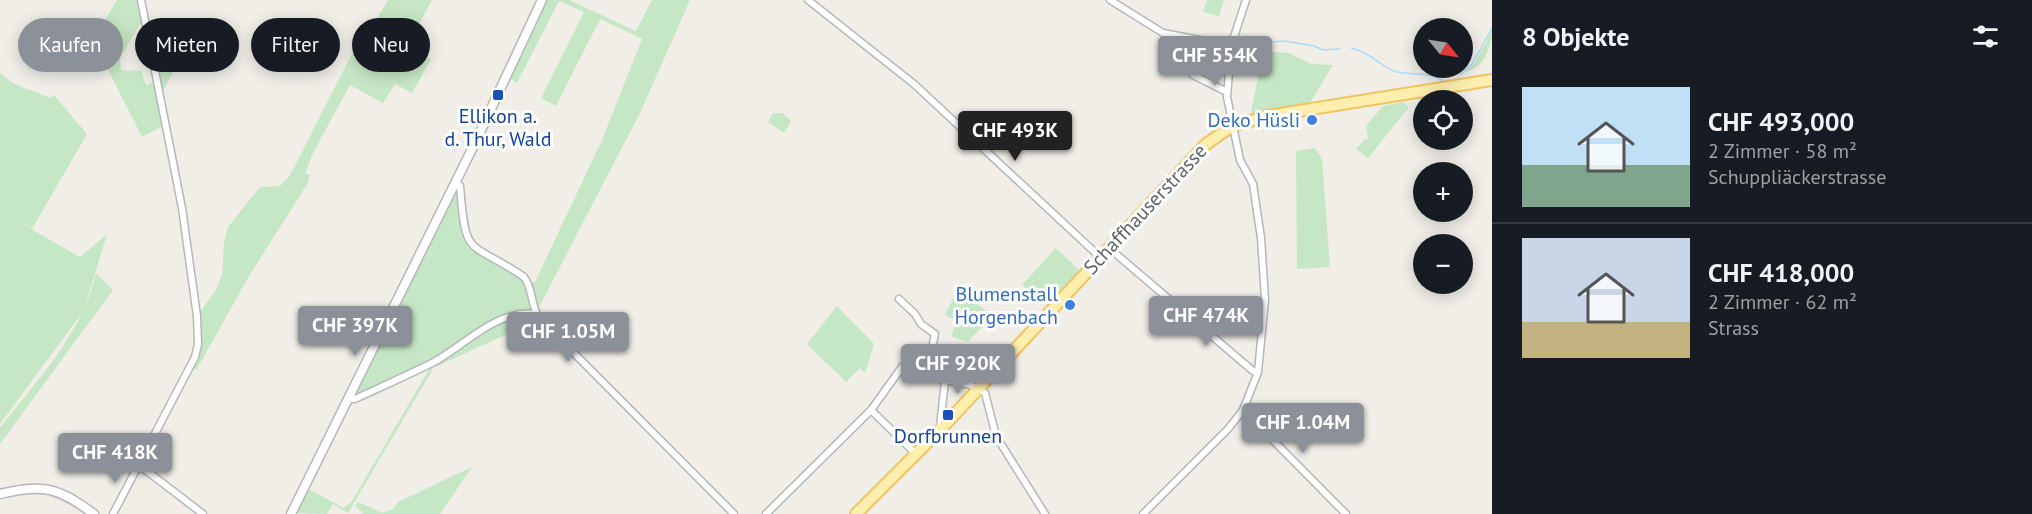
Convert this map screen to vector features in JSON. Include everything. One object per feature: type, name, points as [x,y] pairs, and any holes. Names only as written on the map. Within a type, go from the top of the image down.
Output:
[{"type":"main road","name":"Schaffhauserstrasse","points":[[855,514],[940,430],[1191,158],[1215,137],[1232,126],[1268,116],[1492,81]]},
{"type":"street","points":[[113,514],[195,357],[198,332],[182,208],[141,0]]},
{"type":"street","points":[[291,514],[456,182],[542,0]]},
{"type":"street","points":[[808,0],[914,84],[1100,257]]},
{"type":"street","points":[[1110,0],[1163,33],[1231,46]]},
{"type":"street","points":[[1143,514],[1228,429],[1243,410],[1258,372],[1265,299],[1261,238],[1253,184],[1240,160],[1227,92],[1231,46],[1246,0]]},
{"type":"street","points":[[1191,39],[1193,75],[1227,92]]},
{"type":"street","points":[[456,182],[460,186],[465,235],[470,244],[479,253],[524,277],[529,283],[536,314],[734,514]]},
{"type":"street","points":[[1109,248],[1253,371],[1258,372]]},
{"type":"street","points":[[899,300],[915,314],[921,324],[935,334],[928,367]]},
{"type":"street","points":[[349,399],[355,399],[434,362],[487,326],[512,316],[536,314]]},
{"type":"street","points":[[766,514],[871,410],[902,367],[911,364],[928,367],[945,380],[978,389],[987,396],[996,436],[1045,514]]},
{"type":"street","points":[[940,430],[945,380]]},
{"type":"street","points":[[871,410],[916,454]]},
{"type":"street","points":[[1243,410],[1346,514]]},
{"type":"street","points":[[139,465],[203,514]]},
{"type":"street","points":[[0,494],[33,487],[49,488],[67,495],[94,514]]},
{"type":"green space","points":[[117,0],[139,0],[143,18],[135,18],[135,32],[123,54],[123,18],[106,18]]},
{"type":"green space","points":[[388,0],[432,0],[422,18],[377,18]]},
{"type":"green space","points":[[542,0],[569,0],[636,31],[652,0],[690,0],[640,113],[536,313],[540,319],[433,368],[434,362],[349,399],[456,182],[470,244],[519,274],[529,283],[535,282],[602,140],[642,39],[600,19],[556,106],[541,98],[584,12],[559,1],[517,83],[505,75]]},
{"type":"green space","points":[[1207,0],[1224,0],[1219,16],[1203,12]]},
{"type":"green space","points":[[1492,30],[1486,56],[1473,69]]},
{"type":"green space","points":[[1263,51],[1289,53],[1311,64],[1333,65],[1308,106],[1251,113]]},
{"type":"green space","points":[[352,54],[352,72],[424,72],[412,93],[395,84],[383,103],[350,85],[312,155],[305,174],[310,175],[308,183],[249,276],[197,369],[189,369],[195,357],[197,316],[216,290],[222,275],[224,242],[228,227],[260,187],[280,186],[290,175]]},
{"type":"green space","points":[[123,70],[141,72],[146,85],[160,81],[158,72],[173,72],[160,97],[165,125],[142,137],[109,72],[123,72]]},
{"type":"green space","points":[[0,72],[10,81],[24,88],[50,98],[54,95],[87,134],[32,229],[21,221],[29,228],[80,257],[107,234],[84,310],[0,424]]},
{"type":"green space","points":[[1403,102],[1409,107],[1368,158],[1356,149],[1368,139],[1366,126],[1383,106]]},
{"type":"green space","points":[[773,113],[782,113],[791,121],[784,133],[768,122]]},
{"type":"green space","points":[[1315,148],[1322,159],[1330,267],[1297,269],[1296,151]]},
{"type":"green space","points":[[1056,248],[1082,273],[1056,300],[1045,291],[1037,299],[1022,285]]},
{"type":"green space","points":[[96,273],[113,290],[0,444],[0,428],[70,336],[90,295]]},
{"type":"green space","points":[[958,289],[993,316],[967,342],[951,336],[957,321],[945,315]]},
{"type":"green space","points":[[837,306],[874,344],[865,373],[860,368],[846,382],[807,344]]},
{"type":"green space","points":[[431,366],[433,369],[348,513],[333,504],[327,514],[296,513],[308,489],[344,508],[352,501]]},
{"type":"green space","points":[[472,467],[440,514],[364,514],[355,506],[358,502],[382,513],[393,509],[398,502]]},
{"type":"waterway","points":[[1473,62],[1492,28]]},
{"type":"waterway","points":[[1246,36],[1269,42],[1285,41],[1314,46],[1323,50],[1340,49]]},
{"type":"waterway","points":[[1351,48],[1365,53],[1397,72],[1427,75],[1443,81]]},
{"type":"place","name":"Ellikon a. d. Thur, Wald","points":[[498,95]]},
{"type":"place","name":"Deko Hüsli","points":[[1312,120]]},
{"type":"place","name":"Blumenstall Horgenbach","points":[[1070,305]]},
{"type":"place","name":"Dorfbrunnen","points":[[948,415]]}]
